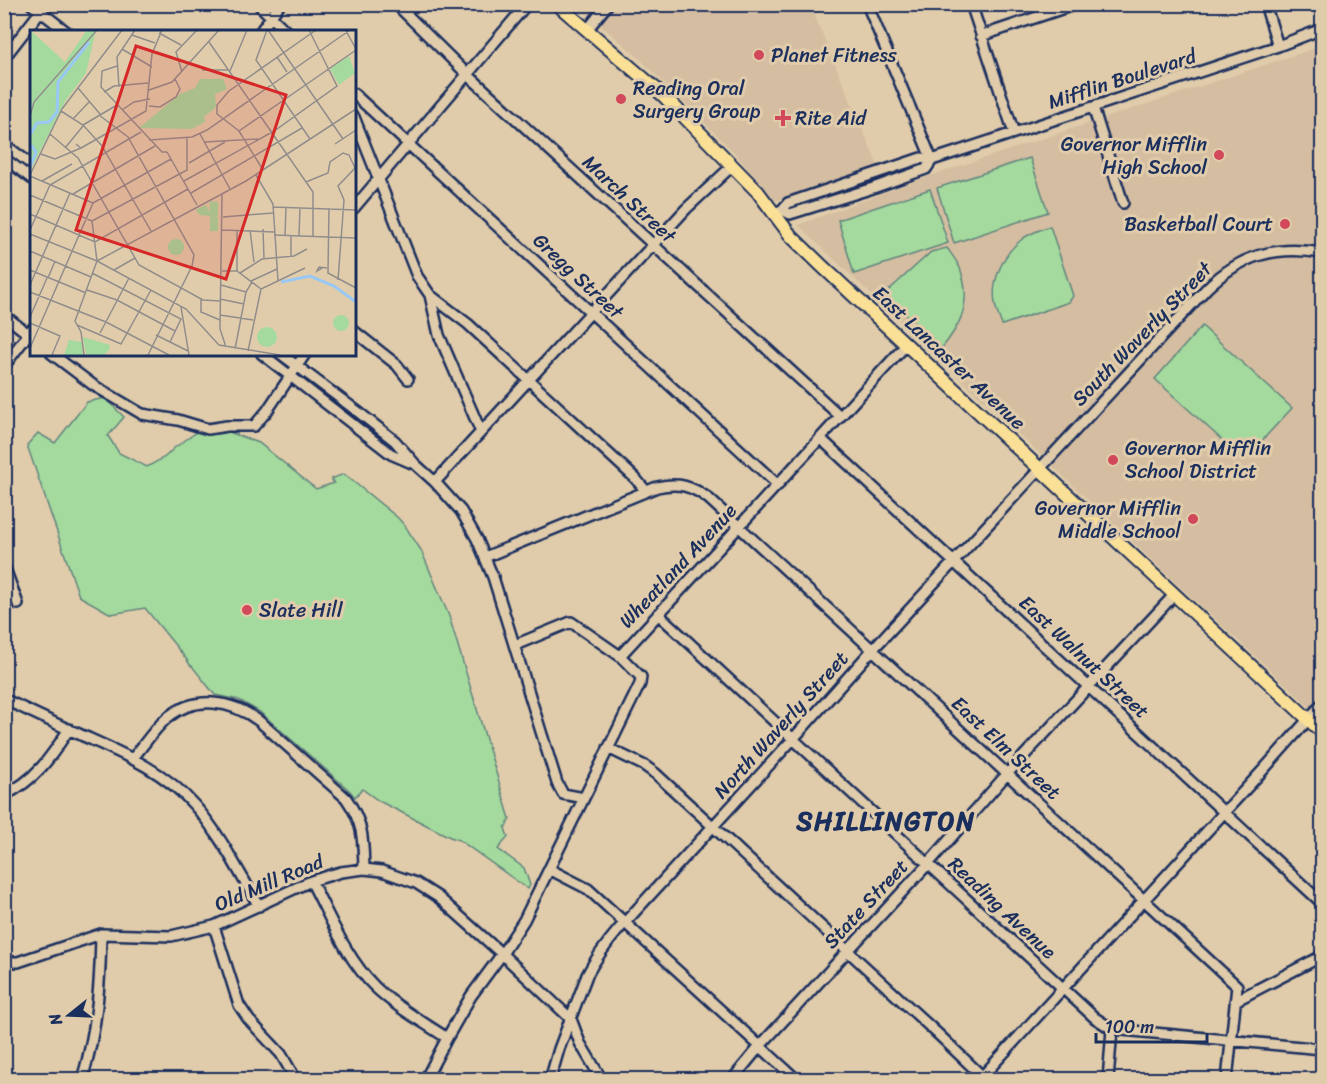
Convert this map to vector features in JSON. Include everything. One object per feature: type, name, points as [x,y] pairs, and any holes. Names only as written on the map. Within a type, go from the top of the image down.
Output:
[{"type":"main road","name":"East Lancaster Avenue","points":[[557,4],[664,96],[778,212],[791,236],[1039,470],[1323,732]]},
{"type":"street","points":[[31,4],[43,8],[65,30]]},
{"type":"street","points":[[258,4],[285,30]]},
{"type":"street","points":[[261,30],[280,4]]},
{"type":"street","name":"March Street","points":[[396,4],[467,74],[840,416]]},
{"type":"street","points":[[356,206],[527,4]]},
{"type":"street","points":[[587,30],[608,4]]},
{"type":"street","points":[[867,4],[932,160]]},
{"type":"street","points":[[970,4],[1014,133]]},
{"type":"street","points":[[981,36],[1076,4]]},
{"type":"street","points":[[1265,4],[1278,46]]},
{"type":"street","points":[[4,58],[43,8]]},
{"type":"street","name":"Mifflin Boulevard","points":[[778,212],[788,203],[921,158],[932,160],[1278,46],[1323,29]]},
{"type":"street","name":"Gregg Street","points":[[356,96],[778,485]]},
{"type":"street","points":[[1093,107],[1123,202]]},
{"type":"street","points":[[356,122],[417,276],[430,295],[468,324],[635,478],[646,491]]},
{"type":"street","points":[[4,144],[30,164]]},
{"type":"street","points":[[4,158],[30,178]]},
{"type":"street","points":[[435,482],[686,209],[732,166]]},
{"type":"street","name":"South Waverly Street","points":[[1039,470],[1207,288],[1228,270],[1245,260],[1270,252],[1301,250],[1323,253]]},
{"type":"street","points":[[430,295],[439,334],[481,432]]},
{"type":"street","points":[[4,315],[30,333],[4,366]]},
{"type":"street","points":[[356,333],[397,365],[408,379]]},
{"type":"street","name":"Wheatland Avenue","points":[[425,1080],[471,996],[524,920],[637,691],[641,677],[620,656],[906,345]]},
{"type":"street","points":[[55,356],[93,385],[142,414],[178,420],[208,429],[254,426],[267,411],[304,356]]},
{"type":"street","points":[[265,356],[392,454],[414,464]]},
{"type":"street","points":[[284,356],[395,441],[414,464],[435,482],[461,511],[485,556],[499,594],[557,783],[563,794],[584,798]]},
{"type":"street","name":"East Walnut Street","points":[[820,438],[1323,903]]},
{"type":"street","name":"North Waverly Street","points":[[550,1080],[584,983],[606,944],[873,649],[1039,470]]},
{"type":"street","name":"East Elm Street","points":[[485,556],[657,487],[671,484],[698,490],[1237,986],[1235,1001]]},
{"type":"street","points":[[4,566],[18,604]]},
{"type":"street","name":"State Street","points":[[732,1080],[760,1046],[928,864],[1007,774],[1174,594]]},
{"type":"street","name":"Reading Avenue","points":[[658,614],[1095,1018],[1112,1029]]},
{"type":"street","points":[[515,645],[571,622],[620,656]]},
{"type":"street","points":[[4,699],[133,758],[167,779],[195,805],[213,828],[259,906]]},
{"type":"street","points":[[133,758],[166,719],[185,708],[203,703],[216,703],[246,711],[346,798],[362,829],[364,869]]},
{"type":"street","points":[[608,748],[645,765],[983,1078],[1323,704]]},
{"type":"street","points":[[4,795],[22,786],[36,775],[69,729]]},
{"type":"street","name":"Old Mill Road","points":[[4,962],[18,962],[101,934],[171,936],[214,926],[311,881],[341,872],[364,869],[382,871],[416,883],[438,897],[571,1019]]},
{"type":"street","points":[[549,869],[588,889],[797,1080]]},
{"type":"street","points":[[311,881],[352,960],[368,980],[391,1001],[447,1038]]},
{"type":"street","points":[[214,926],[239,1005],[255,1028],[281,1054],[296,1080]]},
{"type":"street","points":[[82,1080],[92,1042],[97,1009],[101,934]]},
{"type":"street","points":[[1227,1080],[1235,1001],[1323,956]]},
{"type":"street","points":[[571,1019],[580,1043],[602,1080]]},
{"type":"street","points":[[1108,1080],[1112,1029],[1323,1049]]},
{"type":"shaded area","points":[[576,5],[810,5],[878,166],[775,201],[733,151],[635,54]]},
{"type":"shaded area","points":[[1322,46],[1322,694],[1310,707],[798,225],[918,180]]},
{"type":"green space","points":[[1030,158],[1048,212],[954,243],[937,188]]},
{"type":"green space","points":[[930,189],[948,243],[854,274],[838,220]]},
{"type":"green space","points":[[1050,226],[1073,296],[1069,302],[1002,325],[994,295],[1000,268],[1009,253],[1021,240]]},
{"type":"green space","points":[[947,248],[961,270],[965,301],[961,318],[942,348],[888,298],[888,291],[931,252]]},
{"type":"green space","points":[[1202,326],[1292,408],[1244,460],[1155,379]]},
{"type":"green space","points":[[105,398],[124,417],[108,436],[119,453],[147,467],[165,457],[197,432],[229,432],[259,443],[316,489],[334,483],[331,479],[344,474],[405,526],[421,550],[449,616],[510,819],[505,828],[508,837],[498,849],[524,868],[530,885],[528,889],[459,840],[379,801],[362,789],[355,797],[260,712],[239,700],[215,695],[145,608],[111,614],[79,596],[27,445],[38,433],[55,443],[87,402]]},
{"type":"place","name":"Planet Fitness","points":[[759,55]]},
{"type":"place","name":"Reading Oral Surgery Group","points":[[621,99]]},
{"type":"place","name":"Rite Aid","points":[[783,118]]},
{"type":"place","name":"Governor Mifflin High School","points":[[1219,155]]},
{"type":"place","name":"Basketball Court","points":[[1285,224]]},
{"type":"place","name":"Governor Mifflin School District","points":[[1113,460]]},
{"type":"place","name":"Governor Mifflin Middle School","points":[[1193,519]]},
{"type":"place","name":"Slate Hill","points":[[247,610]]},
{"type":"district","name":"SHILLINGTON","points":[[886,821]]}]
